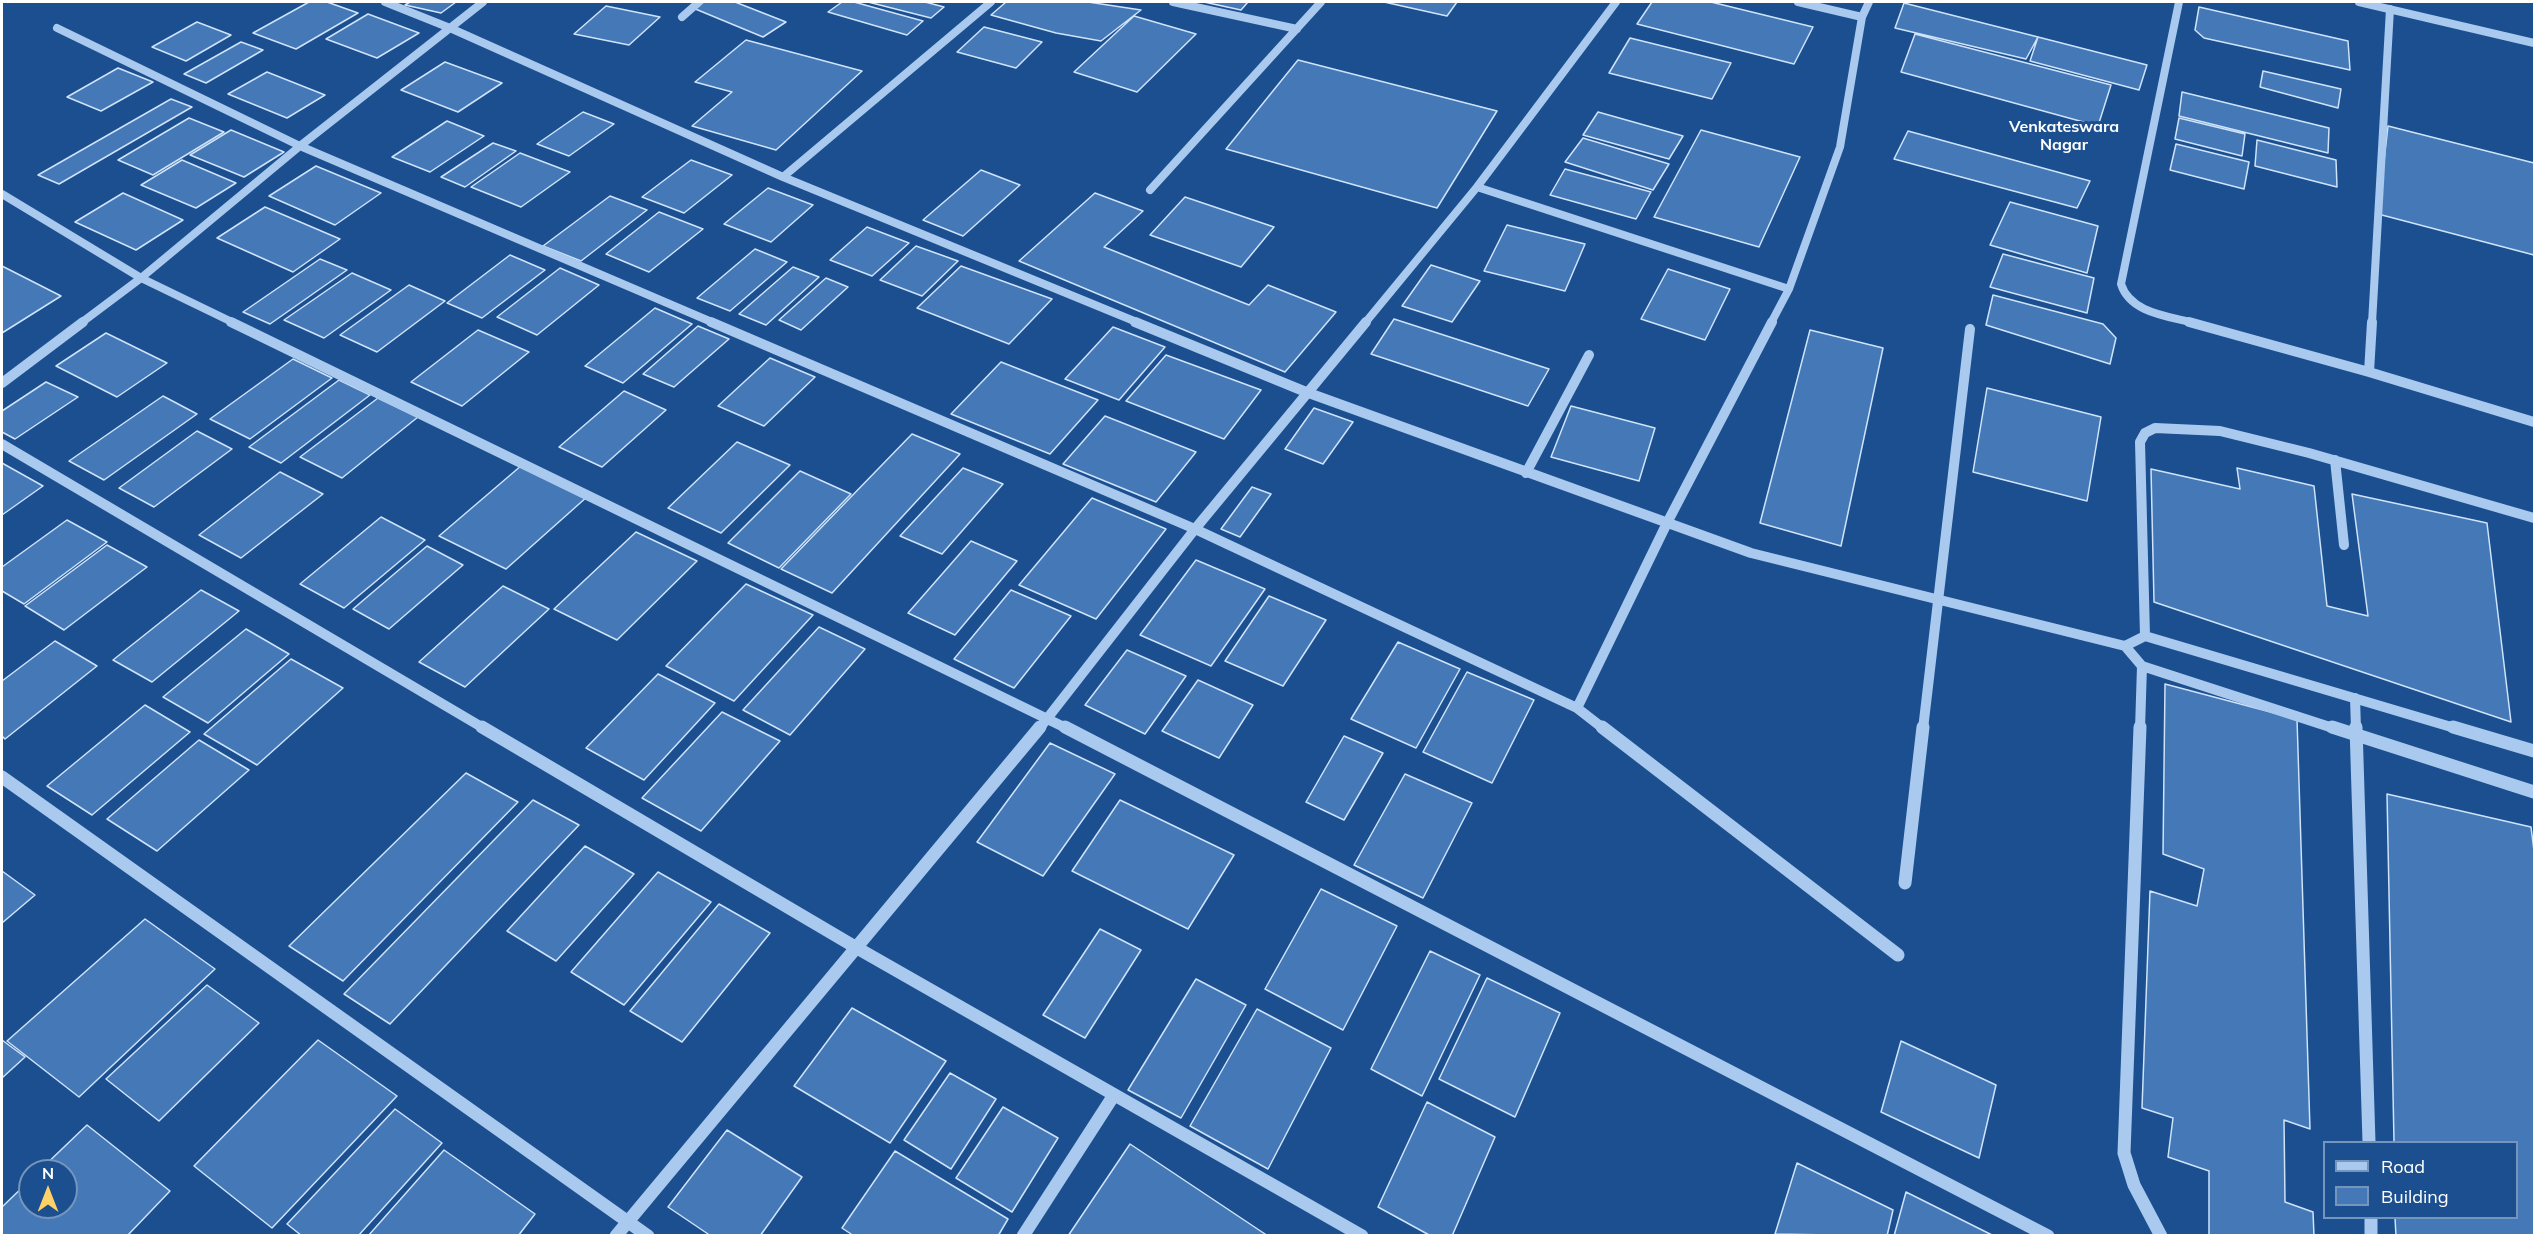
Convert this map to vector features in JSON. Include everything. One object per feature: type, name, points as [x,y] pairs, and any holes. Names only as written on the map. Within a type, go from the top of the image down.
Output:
[{"type":"street","points":[[385,2],[450,28],[783,177],[1306,392],[1526,473],[1751,553],[1939,602],[2125,646],[2142,666],[2535,792]]},
{"type":"street","points":[[2,383],[141,278],[300,146],[483,2]]},
{"type":"street","points":[[682,17],[699,2]]},
{"type":"street","points":[[783,177],[991,2]]},
{"type":"street","points":[[1173,2],[1298,29]]},
{"type":"street","points":[[1150,190],[1321,2]]},
{"type":"street","points":[[616,1236],[1048,718],[1195,529],[1477,187],[1616,2]]},
{"type":"street","points":[[1798,2],[1862,17]]},
{"type":"street","points":[[1577,708],[1667,523],[1789,289],[1840,147],[1862,17],[1869,2]]},
{"type":"street","points":[[2179,2],[2121,284],[2124,295],[2133,304],[2150,311],[2369,372],[2535,422]]},
{"type":"street","points":[[2359,2],[2535,43]]},
{"type":"street","points":[[2369,372],[2390,9]]},
{"type":"street","points":[[57,28],[300,146],[1195,529],[1577,708],[1898,955]]},
{"type":"street","points":[[1477,187],[1789,289]]},
{"type":"street","points":[[2,194],[141,278],[1048,718],[2048,1236]]},
{"type":"street","points":[[1905,883],[1970,328]]},
{"type":"street","points":[[1526,473],[1589,355]]},
{"type":"street","points":[[2145,636],[2140,442],[2145,434],[2155,428],[2220,431],[2336,460],[2535,519]]},
{"type":"street","points":[[2,444],[857,948],[1362,1236]]},
{"type":"street","points":[[2336,460],[2344,545]]},
{"type":"street","points":[[2125,646],[2145,636],[2535,751]]},
{"type":"street","points":[[2142,666],[2124,1153],[2134,1185],[2161,1236]]},
{"type":"street","points":[[2355,698],[2368,1141]]},
{"type":"street","points":[[2,777],[648,1236]]},
{"type":"street","points":[[1023,1236],[1114,1095]]},
{"type":"street","points":[[2371,1219],[2372,1236]]},
{"type":"building","points":[[309,2],[327,2],[358,13],[296,49],[253,33]]},
{"type":"building","points":[[410,2],[456,2],[441,13],[405,5]]},
{"type":"building","points":[[704,2],[735,2],[786,22],[763,37],[693,8]]},
{"type":"building","points":[[842,2],[854,2],[923,21],[907,35],[828,12]]},
{"type":"building","points":[[868,2],[925,2],[944,7],[931,18]]},
{"type":"building","points":[[1006,2],[1088,2],[1141,10],[1101,41],[1056,33],[991,15]]},
{"type":"building","points":[[1204,2],[1248,2],[1241,10]]},
{"type":"building","points":[[1384,2],[1457,2],[1447,16]]},
{"type":"building","points":[[1652,2],[1711,2],[1813,27],[1794,64],[1637,24]]},
{"type":"building","points":[[1904,3],[2038,37],[2026,59],[1895,28]]},
{"type":"building","points":[[606,6],[660,17],[629,45],[574,34]]},
{"type":"building","points":[[2199,7],[2348,41],[2350,70],[2204,38],[2195,30]]},
{"type":"building","points":[[368,14],[419,33],[377,58],[326,39]]},
{"type":"building","points":[[1134,16],[1196,34],[1137,92],[1074,72]]},
{"type":"building","points":[[197,22],[231,35],[186,61],[152,47]]},
{"type":"building","points":[[984,27],[1042,42],[1016,68],[957,52]]},
{"type":"building","points":[[1915,34],[2111,85],[2098,126],[1901,72]]},
{"type":"building","points":[[2038,37],[2147,65],[2139,90],[2030,61]]},
{"type":"building","points":[[1630,38],[1731,63],[1712,99],[1609,73]]},
{"type":"building","points":[[746,40],[862,71],[776,150],[692,126],[732,92],[695,82]]},
{"type":"building","points":[[241,42],[263,50],[206,83],[184,74]]},
{"type":"building","points":[[1298,60],[1497,111],[1437,208],[1226,149]]},
{"type":"building","points":[[445,62],[502,83],[458,112],[401,90]]},
{"type":"building","points":[[118,68],[153,82],[101,111],[67,97]]},
{"type":"building","points":[[2263,71],[2341,89],[2338,108],[2260,87]]},
{"type":"building","points":[[267,72],[325,95],[287,118],[228,94]]},
{"type":"building","points":[[2182,92],[2329,128],[2328,153],[2179,116]]},
{"type":"building","points":[[171,99],[192,107],[59,184],[38,175]]},
{"type":"building","points":[[583,112],[614,124],[569,156],[537,144]]},
{"type":"building","points":[[1598,112],[1683,136],[1669,159],[1583,135]]},
{"type":"building","points":[[189,118],[224,132],[153,175],[118,160]]},
{"type":"building","points":[[2179,118],[2245,134],[2242,156],[2175,139]]},
{"type":"building","points":[[447,121],[484,136],[430,172],[392,157]]},
{"type":"building","points":[[2388,126],[2534,163],[2534,255],[2378,214]]},
{"type":"building","points":[[231,130],[284,152],[244,177],[190,155]]},
{"type":"building","points":[[1701,130],[1800,157],[1759,247],[1654,217]]},
{"type":"building","points":[[1908,131],[2090,181],[2077,208],[1894,159]]},
{"type":"building","points":[[1583,138],[1669,164],[1653,190],[1565,162]]},
{"type":"building","points":[[2257,140],[2336,160],[2337,187],[2255,166]]},
{"type":"building","points":[[493,143],[516,151],[465,187],[441,177]]},
{"type":"building","points":[[2176,144],[2249,162],[2244,189],[2170,170]]},
{"type":"building","points":[[520,153],[570,172],[521,207],[471,187]]},
{"type":"building","points":[[182,160],[236,183],[196,208],[141,185]]},
{"type":"building","points":[[691,160],[732,175],[684,213],[642,197]]},
{"type":"building","points":[[316,166],[381,193],[335,225],[269,196]]},
{"type":"building","points":[[1565,169],[1651,192],[1636,219],[1550,195]]},
{"type":"building","points":[[981,170],[1020,185],[963,236],[923,220]]},
{"type":"building","points":[[768,188],[813,205],[771,242],[724,224]]},
{"type":"building","points":[[123,193],[183,220],[136,250],[75,222]]},
{"type":"building","points":[[1095,193],[1143,211],[1104,247],[1249,305],[1268,285],[1336,312],[1285,372],[1019,261]]},
{"type":"building","points":[[610,196],[647,210],[581,261],[543,246]]},
{"type":"building","points":[[1185,197],[1274,227],[1241,267],[1150,235]]},
{"type":"building","points":[[2010,202],[2098,226],[2087,273],[1990,245]]},
{"type":"building","points":[[265,207],[340,239],[293,272],[217,238]]},
{"type":"building","points":[[659,212],[703,229],[649,272],[606,254]]},
{"type":"building","points":[[1507,225],[1585,244],[1565,291],[1484,271]]},
{"type":"building","points":[[867,227],[909,243],[872,276],[830,260]]},
{"type":"building","points":[[916,246],[958,261],[922,296],[880,280]]},
{"type":"building","points":[[755,249],[787,262],[730,311],[697,298]]},
{"type":"building","points":[[2003,254],[2094,278],[2087,313],[1990,287]]},
{"type":"building","points":[[510,255],[545,270],[482,318],[447,303]]},
{"type":"building","points":[[320,259],[347,270],[270,324],[243,312]]},
{"type":"building","points":[[1431,265],[1480,281],[1452,322],[1402,306]]},
{"type":"building","points":[[2,266],[61,296],[2,333]]},
{"type":"building","points":[[961,266],[1052,299],[1009,344],[917,308]]},
{"type":"building","points":[[793,267],[819,277],[766,325],[739,314]]},
{"type":"building","points":[[560,268],[599,285],[537,335],[497,317]]},
{"type":"building","points":[[1668,269],[1730,289],[1705,340],[1641,319]]},
{"type":"building","points":[[352,273],[391,290],[324,338],[284,320]]},
{"type":"building","points":[[826,278],[848,287],[801,330],[779,320]]},
{"type":"building","points":[[409,285],[445,301],[377,352],[340,335]]},
{"type":"building","points":[[1993,295],[2103,324],[2116,338],[2110,364],[1986,325]]},
{"type":"building","points":[[655,308],[692,324],[623,383],[585,366]]},
{"type":"building","points":[[1394,319],[1549,369],[1528,406],[1371,354]]},
{"type":"building","points":[[698,326],[729,339],[674,387],[643,374]]},
{"type":"building","points":[[1113,327],[1165,347],[1119,400],[1065,379]]},
{"type":"building","points":[[478,330],[529,352],[462,406],[411,382]]},
{"type":"building","points":[[1810,330],[1883,348],[1841,546],[1760,523]]},
{"type":"building","points":[[106,333],[167,363],[117,397],[56,366]]},
{"type":"building","points":[[1166,355],[1261,390],[1224,439],[1126,401]]},
{"type":"building","points":[[770,358],[815,377],[764,426],[718,406]]},
{"type":"building","points":[[293,359],[332,378],[250,439],[210,419]]},
{"type":"building","points":[[1001,362],[1098,400],[1050,454],[951,414]]},
{"type":"building","points":[[339,380],[370,395],[281,463],[249,447]]},
{"type":"building","points":[[46,382],[78,397],[15,439],[2,432],[2,411]]},
{"type":"building","points":[[1987,388],[2101,417],[2087,501],[1973,472]]},
{"type":"building","points":[[624,391],[666,410],[602,467],[559,447]]},
{"type":"building","points":[[163,396],[197,414],[104,480],[69,461]]},
{"type":"building","points":[[378,398],[418,417],[342,478],[300,457]]},
{"type":"building","points":[[1571,406],[1655,428],[1639,481],[1551,457]]},
{"type":"building","points":[[1314,408],[1353,422],[1323,464],[1285,449]]},
{"type":"building","points":[[1105,416],[1196,452],[1156,502],[1063,464]]},
{"type":"building","points":[[197,431],[232,449],[154,507],[119,488]]},
{"type":"building","points":[[912,434],[960,454],[832,593],[781,569]]},
{"type":"building","points":[[737,442],[790,465],[721,533],[668,508]]},
{"type":"building","points":[[2,463],[43,486],[2,515]]},
{"type":"building","points":[[522,465],[588,496],[506,569],[439,536]]},
{"type":"building","points":[[963,468],[1003,484],[942,554],[900,536]]},
{"type":"building","points":[[2237,468],[2314,486],[2327,606],[2368,616],[2352,494],[2487,523],[2511,722],[2154,602],[2151,469],[2240,489]]},
{"type":"building","points":[[800,471],[851,494],[779,568],[728,543]]},
{"type":"building","points":[[280,472],[323,494],[241,558],[199,535]]},
{"type":"building","points":[[1252,487],[1271,494],[1240,537],[1221,529]]},
{"type":"building","points":[[1092,498],[1166,529],[1096,619],[1019,585]]},
{"type":"building","points":[[381,517],[425,540],[344,608],[300,584]]},
{"type":"building","points":[[67,520],[107,542],[24,604],[2,591],[2,567]]},
{"type":"building","points":[[636,532],[697,561],[617,640],[554,609]]},
{"type":"building","points":[[971,541],[1017,561],[955,635],[908,613]]},
{"type":"building","points":[[107,545],[147,567],[64,630],[25,606]]},
{"type":"building","points":[[427,546],[463,565],[389,629],[353,609]]},
{"type":"building","points":[[1196,560],[1265,589],[1211,666],[1140,635]]},
{"type":"building","points":[[746,584],[813,615],[734,701],[666,666]]},
{"type":"building","points":[[503,586],[549,609],[465,687],[419,662]]},
{"type":"building","points":[[201,590],[239,611],[152,682],[113,660]]},
{"type":"building","points":[[1011,590],[1071,616],[1014,688],[954,659]]},
{"type":"building","points":[[1269,596],[1326,620],[1283,686],[1225,661]]},
{"type":"building","points":[[819,627],[865,649],[790,735],[743,710]]},
{"type":"building","points":[[246,629],[289,654],[208,723],[163,697]]},
{"type":"building","points":[[55,641],[97,666],[5,739],[2,736],[2,681]]},
{"type":"building","points":[[1398,642],[1460,669],[1416,748],[1351,719]]},
{"type":"building","points":[[1127,650],[1186,676],[1145,734],[1085,705]]},
{"type":"building","points":[[291,659],[343,688],[257,765],[204,734]]},
{"type":"building","points":[[1467,672],[1534,700],[1492,783],[1423,752]]},
{"type":"building","points":[[658,674],[715,703],[644,780],[586,748]]},
{"type":"building","points":[[1198,680],[1253,705],[1219,758],[1162,731]]},
{"type":"building","points":[[2165,684],[2297,719],[2310,1129],[2284,1120],[2285,1202],[2313,1212],[2314,1236],[2209,1236],[2209,1171],[2168,1157],[2173,1118],[2142,1108],[2150,891],[2197,906],[2204,869],[2163,854]]},
{"type":"building","points":[[145,705],[190,732],[92,815],[47,786]]},
{"type":"building","points":[[722,712],[780,741],[701,831],[642,798]]},
{"type":"building","points":[[1344,736],[1383,753],[1344,820],[1306,802]]},
{"type":"building","points":[[199,740],[249,770],[157,851],[107,819]]},
{"type":"building","points":[[1050,743],[1115,774],[1043,876],[977,842]]},
{"type":"building","points":[[466,773],[518,802],[343,981],[289,946]]},
{"type":"building","points":[[1405,774],[1472,803],[1423,898],[1354,865]]},
{"type":"building","points":[[2387,794],[2531,827],[2534,851],[2534,1236],[2396,1236],[2395,1219],[2518,1219],[2518,1141],[2394,1141]]},
{"type":"building","points":[[533,800],[579,825],[390,1024],[344,994]]},
{"type":"building","points":[[1120,800],[1234,855],[1188,929],[1072,871]]},
{"type":"building","points":[[585,846],[634,874],[556,961],[507,931]]},
{"type":"building","points":[[2,871],[35,895],[2,923]]},
{"type":"building","points":[[658,872],[711,902],[624,1005],[571,972]]},
{"type":"building","points":[[1321,889],[1397,926],[1343,1030],[1265,989]]},
{"type":"building","points":[[719,904],[770,933],[682,1042],[630,1011]]},
{"type":"building","points":[[145,919],[215,969],[79,1097],[7,1041]]},
{"type":"building","points":[[1100,929],[1141,950],[1085,1038],[1043,1015]]},
{"type":"building","points":[[1430,951],[1480,975],[1422,1096],[1371,1069]]},
{"type":"building","points":[[1487,978],[1560,1013],[1515,1117],[1439,1079]]},
{"type":"building","points":[[1196,979],[1246,1005],[1181,1118],[1128,1090]]},
{"type":"building","points":[[207,985],[259,1023],[159,1121],[106,1079]]},
{"type":"building","points":[[852,1008],[946,1061],[890,1143],[794,1086]]},
{"type":"building","points":[[1257,1009],[1331,1048],[1268,1169],[1190,1126]]},
{"type":"building","points":[[2,1040],[25,1057],[2,1078]]},
{"type":"building","points":[[318,1040],[397,1096],[272,1228],[194,1166]]},
{"type":"building","points":[[1901,1041],[1996,1085],[1979,1158],[1881,1112]]},
{"type":"building","points":[[950,1073],[996,1099],[951,1169],[904,1140]]},
{"type":"building","points":[[1427,1102],[1495,1137],[1452,1236],[1431,1236],[1378,1207]]},
{"type":"building","points":[[1003,1107],[1058,1138],[1012,1212],[956,1178]]},
{"type":"building","points":[[395,1109],[442,1143],[358,1236],[302,1236],[287,1224]]},
{"type":"building","points":[[87,1125],[170,1191],[127,1236],[2,1236],[2,1207],[18,1192],[18,1219],[78,1219],[78,1159],[52,1159]]},
{"type":"building","points":[[727,1130],[802,1177],[760,1236],[711,1236],[668,1207]]},
{"type":"building","points":[[1130,1144],[1268,1236],[1068,1236]]},
{"type":"building","points":[[444,1150],[535,1214],[518,1236],[368,1236]]},
{"type":"building","points":[[895,1151],[1008,1219],[998,1236],[854,1236],[842,1228]]},
{"type":"building","points":[[1797,1163],[1893,1210],[1887,1236],[1775,1234]]},
{"type":"building","points":[[1906,1192],[1994,1236],[1894,1236]]},
{"type":"district","name":"Venkateswara Nagar","points":[[2064,136]]}]
